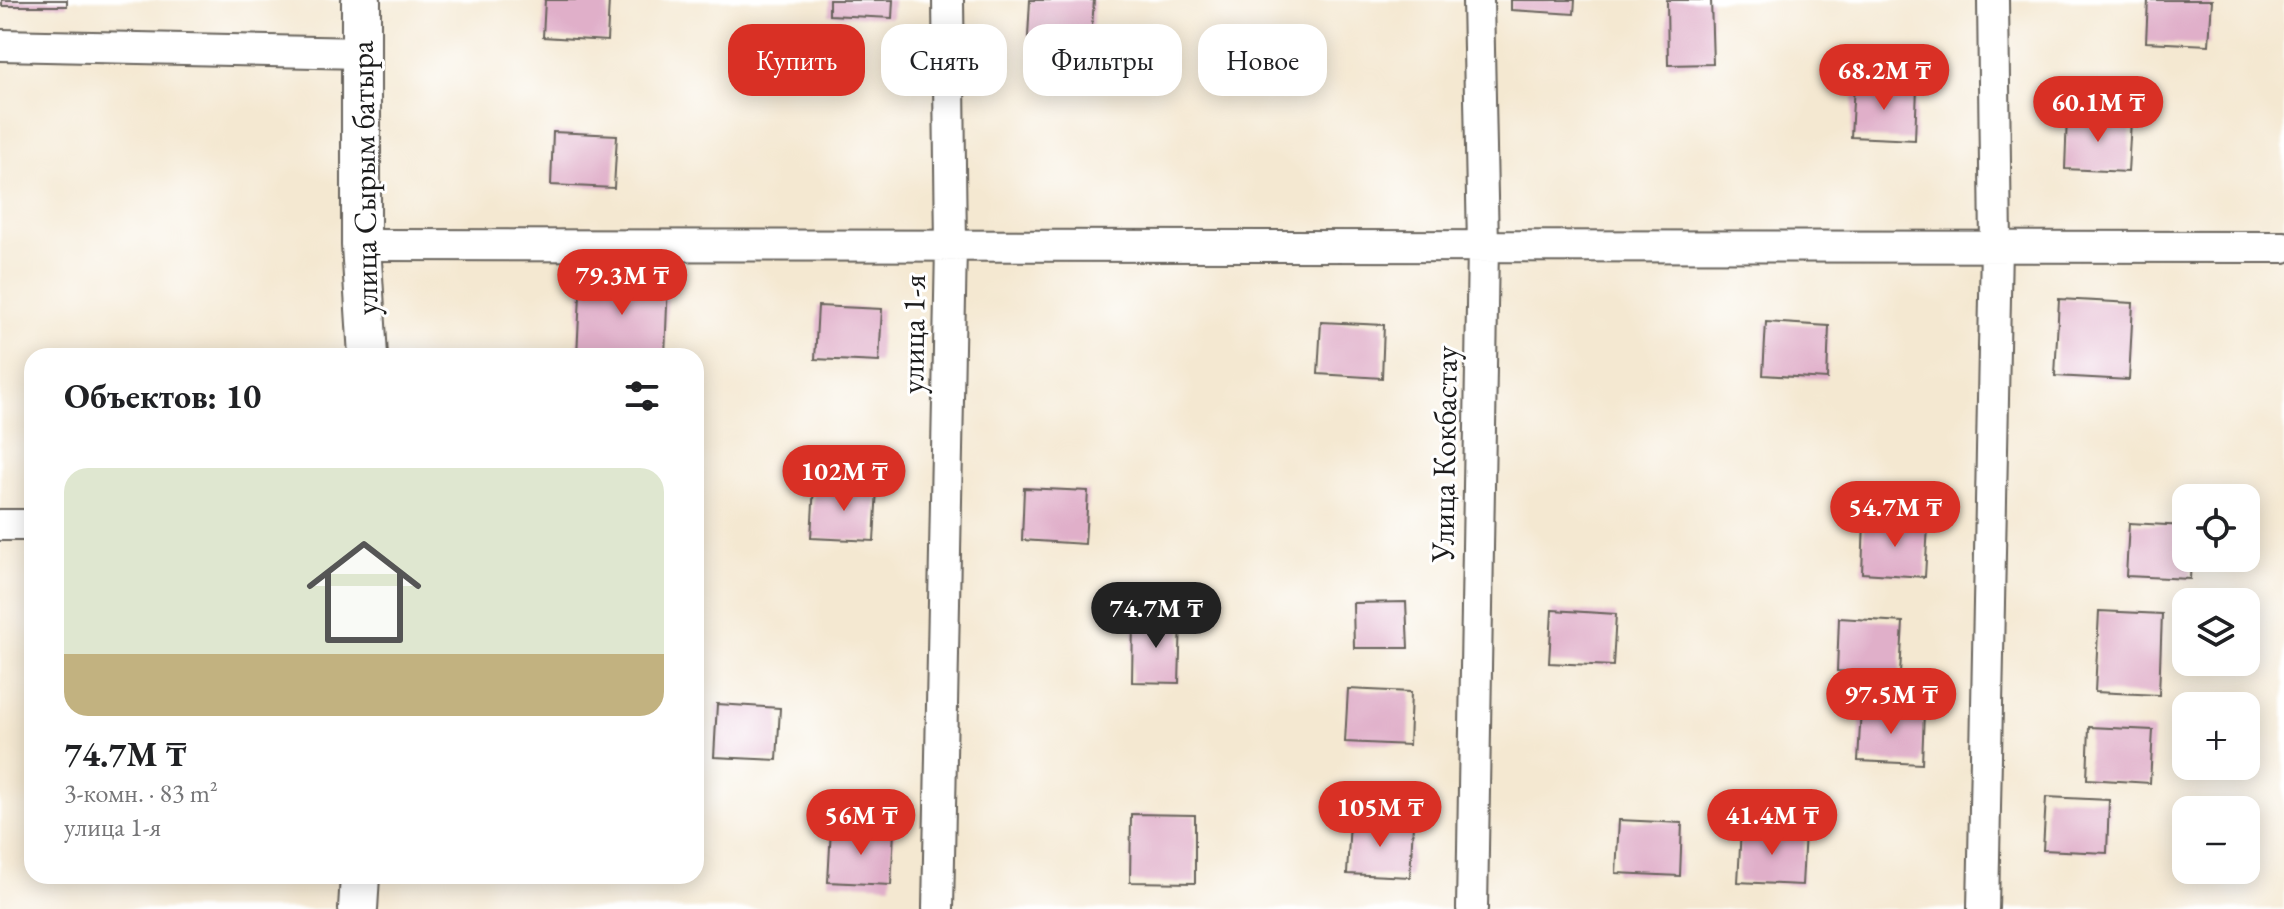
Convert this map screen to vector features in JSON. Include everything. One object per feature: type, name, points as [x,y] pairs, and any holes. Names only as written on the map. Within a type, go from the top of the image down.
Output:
[{"type":"street","name":"улица Сырым батыра","points":[[361,0],[361,245],[367,348]]},
{"type":"street","name":"улица 1-я","points":[[938,909],[951,246],[948,0]]},
{"type":"street","name":"Улица Кокбастау","points":[[1472,909],[1483,246],[1478,0]]},
{"type":"street","points":[[1983,909],[1996,246],[1993,0]]},
{"type":"street","points":[[0,45],[362,53]]},
{"type":"street","points":[[361,245],[2284,247]]},
{"type":"street","points":[[0,525],[24,525]]},
{"type":"street","points":[[358,909],[360,884]]},
{"type":"building","points":[[2,0],[67,0],[67,6],[2,6]]},
{"type":"building","points":[[545,0],[609,0],[607,41],[543,37]]},
{"type":"building","points":[[829,0],[893,0],[892,18],[829,15]]},
{"type":"building","points":[[1030,0],[1094,0],[1092,24],[1029,24]]},
{"type":"building","points":[[1511,0],[1575,0],[1574,14],[1511,10]]},
{"type":"building","points":[[1667,0],[1711,0],[1713,64],[1668,65]]},
{"type":"building","points":[[2148,0],[2212,0],[2209,45],[2146,42]]},
{"type":"building","points":[[1854,84],[1917,87],[1915,140],[1851,137]]},
{"type":"building","points":[[2067,116],[2131,120],[2128,172],[2065,169]]},
{"type":"building","points":[[553,132],[617,135],[614,188],[551,185]]},
{"type":"building","points":[[581,275],[668,280],[665,348],[577,348]]},
{"type":"building","points":[[2059,299],[2133,303],[2129,380],[2055,376]]},
{"type":"building","points":[[818,306],[882,309],[879,362],[815,359]]},
{"type":"building","points":[[1321,322],[1384,325],[1382,378],[1318,374]]},
{"type":"building","points":[[1766,322],[1829,326],[1827,379],[1763,375]]},
{"type":"building","points":[[814,485],[877,488],[874,541],[811,538]]},
{"type":"building","points":[[1024,488],[1088,491],[1085,544],[1022,540]]},
{"type":"building","points":[[1864,521],[1928,525],[1925,577],[1862,573]]},
{"type":"building","points":[[2129,523],[2172,525],[2172,572],[2190,572],[2190,579],[2126,576]]},
{"type":"building","points":[[1406,602],[1408,648],[1354,648],[1353,603]]},
{"type":"building","points":[[1552,610],[1616,614],[1613,666],[1549,663]]},
{"type":"building","points":[[2099,611],[2162,614],[2159,695],[2095,692]]},
{"type":"building","points":[[1133,618],[1181,619],[1179,683],[1132,682]]},
{"type":"building","points":[[1839,618],[1903,622],[1900,674],[1837,671]]},
{"type":"building","points":[[1348,689],[1411,692],[1409,745],[1345,742]]},
{"type":"building","points":[[717,704],[780,708],[777,760],[714,757]]},
{"type":"building","points":[[1861,708],[1924,711],[1922,764],[1858,761]]},
{"type":"building","points":[[2089,727],[2153,730],[2150,783],[2087,779]]},
{"type":"building","points":[[2046,797],[2109,800],[2107,853],[2043,850]]},
{"type":"building","points":[[1131,814],[1195,815],[1195,883],[1130,882]]},
{"type":"building","points":[[1619,820],[1682,823],[1680,876],[1616,873]]},
{"type":"building","points":[[1350,821],[1413,824],[1410,877],[1347,874]]},
{"type":"building","points":[[831,829],[894,832],[891,885],[828,882]]},
{"type":"building","points":[[1741,829],[1805,832],[1802,885],[1738,882]]}]
